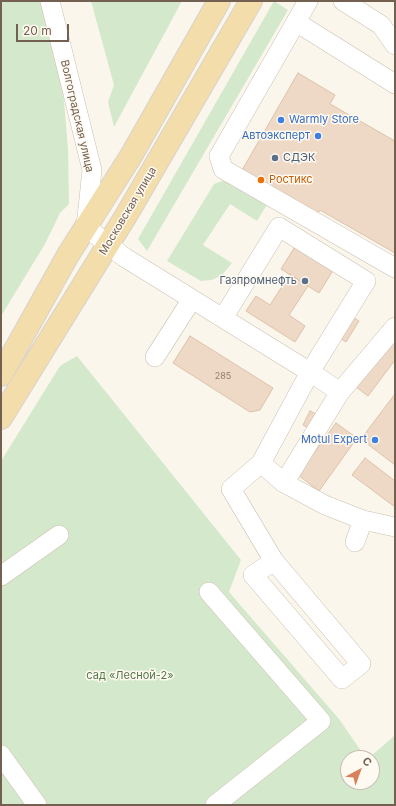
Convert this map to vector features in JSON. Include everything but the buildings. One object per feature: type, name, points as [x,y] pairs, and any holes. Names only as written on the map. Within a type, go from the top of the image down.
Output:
[{"type":"main road","points":[[1,375],[86,227],[131,156],[219,1]]},
{"type":"main road","name":"Московская улица","points":[[1,418],[108,245],[251,1]]},
{"type":"street","name":"Волгоградская улица","points":[[50,1],[92,170],[86,227]]},
{"type":"street","points":[[308,1],[218,156],[223,168],[395,268]]},
{"type":"street","points":[[343,1],[381,26],[395,46]]},
{"type":"street","points":[[296,22],[395,84]]},
{"type":"street","points":[[86,227],[108,245],[340,392]]},
{"type":"street","points":[[223,318],[279,227],[366,281],[310,372],[261,463],[231,489],[274,561],[361,664],[342,679],[253,575],[274,561]]},
{"type":"street","points":[[155,357],[192,299]]},
{"type":"street","points":[[284,483],[340,392],[395,327]]},
{"type":"street","points":[[261,463],[284,483],[325,505],[363,520],[395,527]]},
{"type":"street","points":[[355,542],[363,520]]},
{"type":"street","points":[[1,576],[59,536]]},
{"type":"street","points":[[209,592],[321,721],[215,805]]},
{"type":"street","points":[[1,755],[37,805]]},
{"type":"green space","points":[[1,1],[41,1],[62,77],[68,149],[69,204],[60,213],[45,244],[1,316]]},
{"type":"green space","points":[[91,1],[182,1],[114,127],[108,102],[114,85]]},
{"type":"green space","points":[[274,1],[288,10],[147,251],[138,239]]},
{"type":"green space","points":[[222,181],[235,183],[268,203],[257,221],[230,204],[203,245],[232,263],[222,275],[212,280],[201,281],[167,261],[214,184]]},
{"type":"green space","name":"сад «Лесной-2»","points":[[77,356],[241,560],[229,592],[339,719],[360,750],[340,750],[340,790],[380,790],[380,750],[378,750],[395,735],[395,805],[1,805],[1,461],[60,366]]},
{"type":"place","name":"Warmly Store","points":[[281,120]]},
{"type":"place","name":"Автоэксперт","points":[[318,136]]},
{"type":"place","name":"СДЭК","points":[[275,158]]},
{"type":"place","name":"Ростикс","points":[[261,180]]},
{"type":"place","name":"Газпромнефть","points":[[305,281]]},
{"type":"place","name":"Motul Expert","points":[[375,440]]}]
